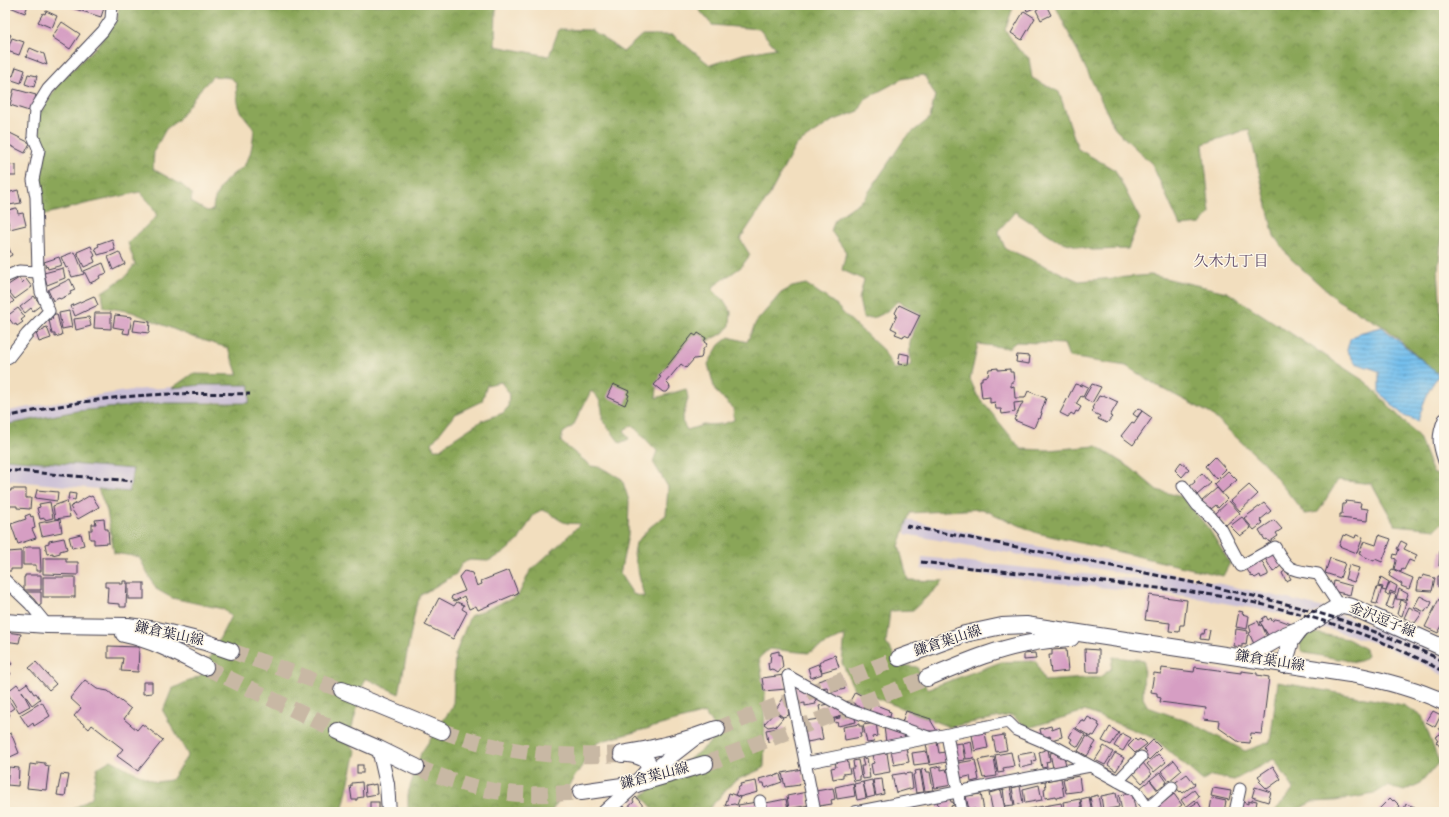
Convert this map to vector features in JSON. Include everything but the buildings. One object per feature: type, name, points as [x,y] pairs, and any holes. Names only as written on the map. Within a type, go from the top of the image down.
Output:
[{"type":"main road","name":"金沢逗子線","points":[[1244,658],[1343,605],[1352,607],[1444,648]]},
{"type":"main road","name":"鎌倉葉山線","points":[[5,622],[46,625],[128,626],[157,630],[205,642],[231,651]]},
{"type":"main road","name":"鎌倉葉山線","points":[[82,626],[135,636],[165,647],[205,667]]},
{"type":"main road","name":"鎌倉葉山線","points":[[899,658],[965,634],[1002,626],[1026,626],[1350,674],[1386,682],[1444,702]]},
{"type":"main road","name":"金沢逗子線","points":[[1284,665],[1291,641],[1300,629]]},
{"type":"main road","name":"鎌倉葉山線","points":[[927,678],[1005,649],[1032,642],[1092,636]]},
{"type":"main road","points":[[342,690],[442,731]]},
{"type":"main road","name":"鎌倉葉山線","points":[[636,784],[647,772],[648,766],[646,760],[639,755],[624,754],[648,750],[717,729]]},
{"type":"main road","points":[[338,731],[379,748],[416,767]]},
{"type":"main road","name":"鎌倉葉山線","points":[[581,792],[636,784],[705,764]]},
{"type":"street","points":[[5,359],[9,357],[27,334],[49,311],[41,292],[38,272],[36,197],[33,180],[39,150],[33,136],[35,110],[48,89],[103,31],[111,19],[112,5]]},
{"type":"street","points":[[5,277],[18,271],[38,272]]},
{"type":"street","points":[[1443,455],[1438,442],[1439,431],[1444,419]]},
{"type":"street","points":[[1183,486],[1197,505],[1211,517],[1222,530],[1241,566],[1275,547],[1285,564],[1292,570],[1318,574],[1339,606]]},
{"type":"street","points":[[5,580],[30,604],[46,625]]},
{"type":"street","points":[[815,812],[788,676],[849,710],[930,738]]},
{"type":"street","points":[[805,763],[1008,722],[1016,730],[1056,747],[1136,791],[1148,810],[1172,787]]},
{"type":"street","points":[[947,735],[962,812]]},
{"type":"street","points":[[605,812],[636,784],[697,736]]},
{"type":"street","points":[[379,748],[387,784],[389,812]]},
{"type":"street","points":[[1118,781],[1141,757]]},
{"type":"street","points":[[855,812],[1090,766]]},
{"type":"street","points":[[1235,812],[1240,789]]},
{"type":"shaded area","points":[[202,385],[251,385],[250,403],[212,402],[77,411],[5,425],[5,412],[18,409],[132,390]]},
{"type":"shaded area","points":[[5,459],[133,469],[132,481],[129,492],[5,480]]},
{"type":"shaded area","points":[[907,520],[1189,577],[1324,608],[1300,621],[1299,618],[1268,611],[1186,596],[921,569],[922,557],[1142,580],[1143,577],[905,534]]},
{"type":"shaded area","points":[[1337,614],[1390,633],[1444,657],[1444,676],[1429,667],[1384,646],[1317,626]]},
{"type":"green space","points":[[119,5],[498,5],[496,10],[495,46],[549,56],[559,29],[592,30],[623,52],[642,35],[673,35],[710,65],[743,54],[776,48],[759,29],[712,25],[695,5],[1014,5],[1005,30],[1019,50],[1029,58],[1032,78],[1059,92],[1078,149],[1115,170],[1140,219],[1128,249],[1092,250],[1059,241],[1015,212],[998,231],[1005,248],[1079,281],[1151,275],[1227,292],[1366,382],[1419,437],[1433,473],[1444,478],[1444,521],[1436,529],[1395,525],[1372,484],[1338,480],[1318,512],[1305,514],[1264,463],[1211,414],[1156,385],[1126,366],[1069,357],[1064,344],[1016,342],[1008,348],[978,344],[970,379],[977,395],[1021,449],[1048,450],[1096,446],[1131,468],[1157,490],[1182,497],[1209,529],[1230,563],[1223,576],[1037,533],[982,509],[910,513],[899,546],[908,580],[944,581],[913,610],[890,611],[886,643],[900,665],[917,667],[927,689],[1001,662],[1036,661],[1044,681],[1100,677],[1111,669],[1113,657],[1144,660],[1143,698],[1148,707],[1192,723],[1245,751],[1270,742],[1278,682],[1403,705],[1422,716],[1439,762],[1421,783],[1404,791],[1387,786],[1374,794],[1335,801],[1312,802],[1293,812],[1274,812],[1294,789],[1274,759],[1234,780],[1211,776],[1203,781],[1154,738],[1085,711],[1028,728],[1011,715],[949,727],[854,689],[842,663],[845,635],[808,653],[769,649],[759,658],[765,693],[764,768],[734,781],[706,812],[656,812],[642,796],[719,736],[705,713],[598,742],[551,812],[408,812],[408,793],[421,753],[453,706],[455,655],[470,616],[518,596],[530,571],[580,524],[563,522],[548,512],[541,510],[533,516],[518,541],[502,554],[488,561],[470,560],[462,563],[456,574],[421,595],[416,606],[399,694],[365,678],[348,742],[356,751],[342,812],[69,812],[92,797],[97,768],[111,760],[156,782],[171,780],[188,755],[163,711],[172,689],[201,675],[231,616],[223,609],[172,598],[156,589],[139,557],[114,553],[107,511],[98,489],[129,492],[133,469],[5,459],[5,425],[77,411],[159,403],[249,403],[250,385],[202,385],[172,388],[192,374],[238,375],[228,348],[190,336],[132,312],[104,307],[102,292],[125,277],[135,264],[128,243],[157,216],[150,203],[140,192],[39,216],[34,192],[41,151],[38,116],[61,81],[97,46],[117,20]],"holes":[[[924,75],[935,95],[930,118],[905,138],[864,199],[835,219],[831,231],[846,252],[842,270],[864,280],[859,299],[863,318],[878,316],[898,301],[921,314],[911,338],[910,357],[912,365],[894,369],[883,350],[834,303],[806,284],[792,287],[781,293],[756,322],[747,342],[729,337],[719,345],[708,364],[715,391],[733,408],[734,420],[723,424],[703,425],[687,430],[682,421],[688,398],[686,389],[656,398],[657,388],[666,374],[696,342],[709,340],[718,336],[726,331],[730,325],[731,312],[723,299],[713,290],[714,286],[741,267],[750,255],[740,239],[769,196],[796,145],[832,121],[859,111],[865,99],[902,79]],[[213,76],[231,78],[236,83],[238,103],[241,112],[254,128],[252,147],[247,160],[243,167],[233,174],[222,186],[216,195],[213,210],[207,211],[191,202],[192,194],[182,185],[153,169],[154,151],[166,129],[178,120],[199,91]],[[501,382],[509,393],[508,407],[503,413],[481,421],[446,444],[442,449],[434,449],[432,443],[455,414],[482,401],[487,385]],[[591,391],[601,404],[602,419],[620,443],[629,439],[624,430],[632,425],[657,451],[653,462],[668,487],[666,515],[650,527],[636,543],[634,554],[644,597],[633,594],[620,574],[628,535],[629,501],[622,479],[600,467],[591,466],[561,442],[563,433],[573,426]]]},
{"type":"green space","points":[[1055,5],[1444,5],[1444,219],[1438,269],[1444,356],[1437,373],[1386,328],[1337,300],[1290,258],[1274,236],[1249,129],[1203,144],[1210,213],[1201,224],[1180,226],[1152,164],[1115,129]]},
{"type":"green space","points":[[1315,633],[1348,639],[1365,649],[1367,656],[1356,662],[1305,653],[1301,650],[1300,643],[1306,636]]},
{"type":"water","points":[[1382,327],[1437,373],[1438,377],[1428,392],[1418,421],[1404,416],[1379,392],[1379,371],[1355,363],[1347,350],[1350,339],[1359,333]]},
{"type":"tunnel","points":[[231,651],[342,690]]},
{"type":"tunnel","points":[[717,729],[899,658]]},
{"type":"tunnel","points":[[205,667],[338,731]]},
{"type":"tunnel","points":[[705,764],[927,678]]},
{"type":"tunnel","points":[[442,731],[484,744],[543,754],[622,754]]},
{"type":"tunnel","points":[[416,767],[458,782],[501,792],[531,794],[581,792]]},
{"type":"railway","points":[[5,417],[70,404],[119,397],[207,393],[250,394]]},
{"type":"railway","points":[[5,470],[132,481]]},
{"type":"railway","points":[[906,526],[1185,581],[1268,599],[1374,631],[1444,662]]},
{"type":"railway","points":[[921,562],[1182,591],[1253,602],[1309,617],[1365,635],[1392,646],[1444,672]]},
{"type":"district","name":"久木九丁目","points":[[1231,262]]}]
